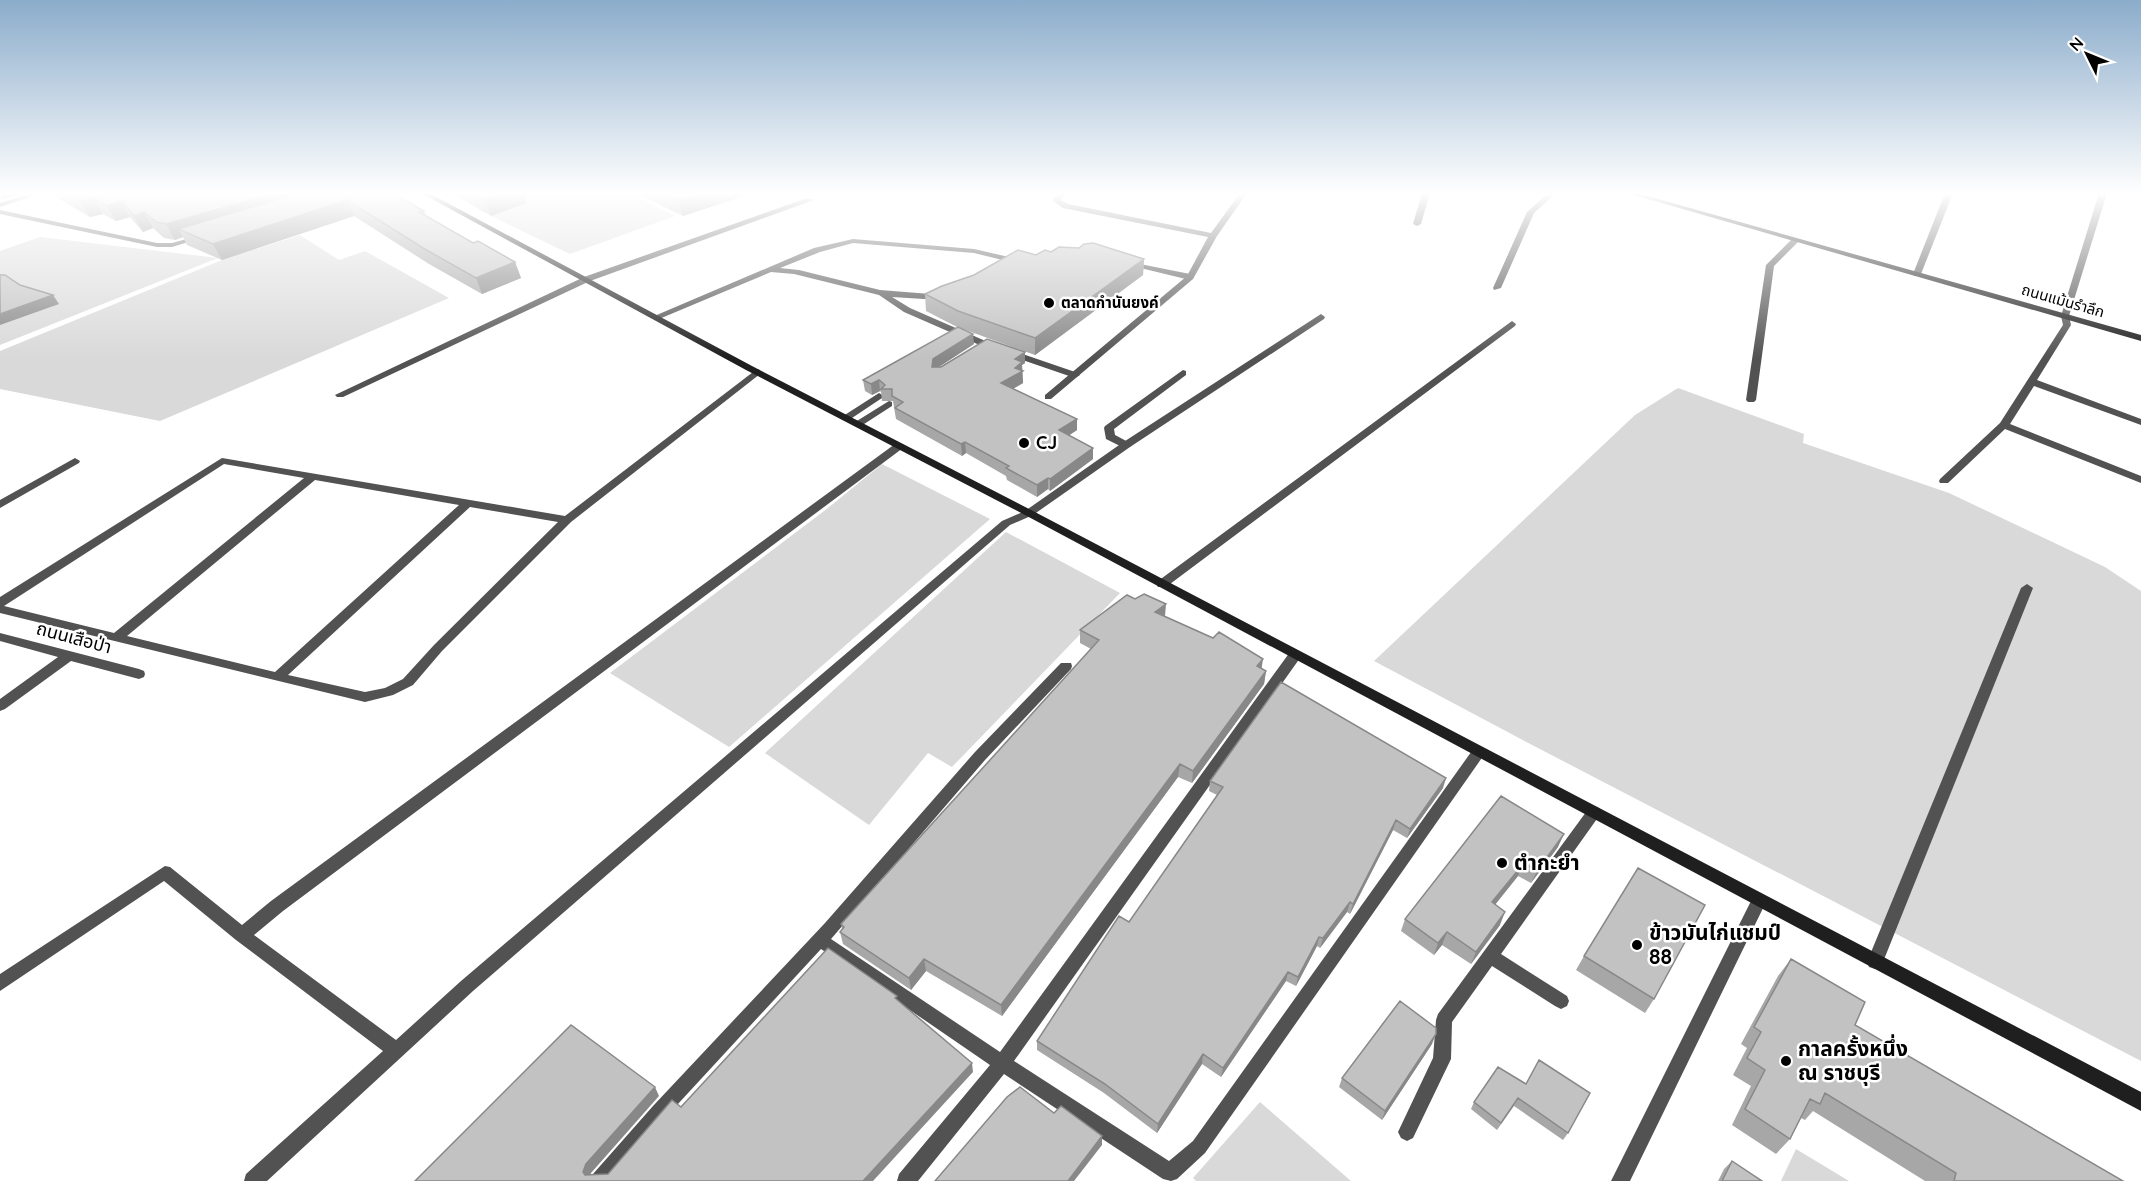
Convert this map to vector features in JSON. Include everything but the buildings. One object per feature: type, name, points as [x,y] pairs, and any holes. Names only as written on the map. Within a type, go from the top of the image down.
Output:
[{"type":"street","points":[[529,248],[757,372],[1029,513],[2141,1102]]},
{"type":"street","points":[[340,395],[587,279],[674,248]]},
{"type":"street","points":[[656,317],[800,257],[829,248]]},
{"type":"street","points":[[939,248],[974,251],[1029,263]]},
{"type":"street","points":[[1048,397],[1190,277],[1206,248]]},
{"type":"street","points":[[1497,288],[1515,248]]},
{"type":"street","points":[[1751,400],[1770,265],[1788,248]]},
{"type":"street","name":"ถนนแม้นรำลึก","points":[[1825,248],[2141,338]]},
{"type":"street","points":[[1917,274],[1927,248]]},
{"type":"street","points":[[1944,481],[2004,425],[2067,325],[2065,316],[2086,248]]},
{"type":"street","points":[[800,257],[802,272]]},
{"type":"street","points":[[1115,260],[1190,277]]},
{"type":"street","points":[[1007,266],[1017,261]]},
{"type":"street","points":[[765,272],[797,270],[820,279],[878,291],[922,297],[949,296]]},
{"type":"street","points":[[878,291],[908,310],[976,346],[1075,375]]},
{"type":"street","points":[[253,1181],[476,978],[1006,523],[1029,513],[1126,445],[1321,317]]},
{"type":"street","points":[[1162,584],[1512,324]]},
{"type":"street","points":[[0,609],[365,697],[388,692],[408,682],[438,648],[567,520],[757,372]]},
{"type":"street","points":[[1126,445],[1110,437],[1109,428],[1184,373]]},
{"type":"street","points":[[2032,382],[2141,422]]},
{"type":"street","points":[[845,418],[879,396]]},
{"type":"street","points":[[857,424],[889,404]]},
{"type":"street","points":[[2004,425],[2141,480]]},
{"type":"street","points":[[242,935],[287,899],[899,446]]},
{"type":"street","points":[[0,505],[75,460]]},
{"type":"street","points":[[0,603],[222,461],[567,520]]},
{"type":"street","points":[[117,637],[313,476]]},
{"type":"street","points":[[278,677],[468,502]]},
{"type":"street","points":[[1875,962],[2027,588]]},
{"type":"street","name":"ถนนเสือป่า","points":[[0,637],[139,674]]},
{"type":"street","points":[[0,706],[70,655]]},
{"type":"street","points":[[906,1181],[1002,1063],[1295,655]]},
{"type":"street","points":[[600,1181],[659,1112],[831,928],[980,756],[1066,666]]},
{"type":"street","points":[[819,939],[1002,1063],[1170,1172],[1199,1147],[1479,752]]},
{"type":"street","points":[[1407,1132],[1442,1059],[1444,1020],[1594,813]]},
{"type":"street","points":[[0,983],[165,872],[242,935],[396,1050]]},
{"type":"street","points":[[1620,1181],[1759,900]]},
{"type":"street","points":[[1490,956],[1562,1001]]},
{"type":"shaded area","points":[[8,248],[134,248],[218,258],[0,345],[0,251]]},
{"type":"shaded area","points":[[259,248],[320,248],[339,260],[365,251],[449,298],[160,421],[0,389],[0,351],[222,260]]},
{"type":"shaded area","points":[[558,248],[586,248],[570,254]]},
{"type":"shaded area","points":[[1678,388],[1804,434],[1803,443],[1949,493],[2105,567],[2141,591],[2141,1061],[1374,661],[1635,415]]},
{"type":"shaded area","points":[[882,464],[990,519],[729,747],[610,673],[828,508]]},
{"type":"shaded area","points":[[1006,532],[1120,593],[952,767],[928,753],[869,825],[765,753]]},
{"type":"shaded area","points":[[1260,1102],[1351,1181],[1196,1181],[1193,1178]]},
{"type":"shaded area","points":[[1796,1149],[1849,1181],[1781,1181]]},
{"type":"place","name":"ตลาดกำนันยงค์","points":[[1049,303]]},
{"type":"place","name":"CJ","points":[[1024,443]]},
{"type":"place","name":"ตำกะยำ","points":[[1502,863]]},
{"type":"place","name":"ข้าวมันไก่แชมป์ 88","points":[[1637,945]]},
{"type":"place","name":"กาลครั้งหนึ่ง ณ ราชบุรี","points":[[1786,1061]]}]
